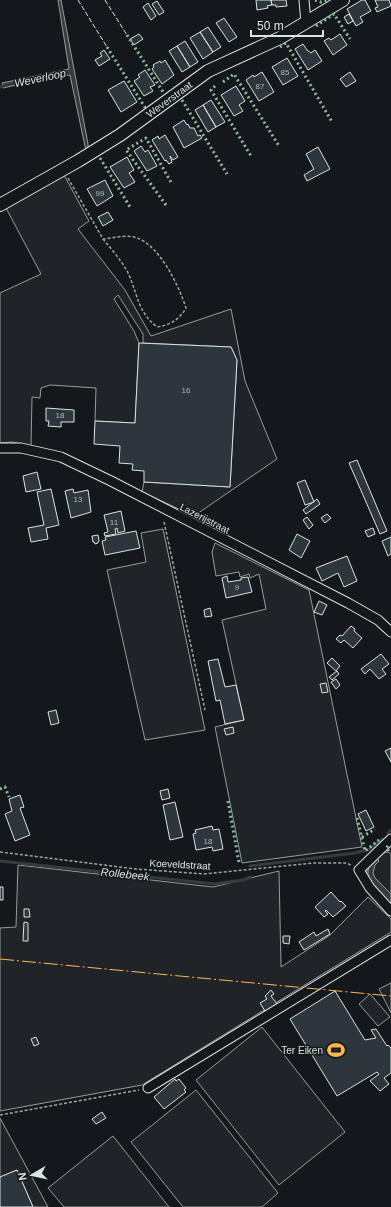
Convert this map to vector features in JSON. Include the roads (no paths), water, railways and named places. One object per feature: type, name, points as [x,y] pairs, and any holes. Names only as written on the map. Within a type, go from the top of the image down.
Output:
[{"type":"street","points":[[304,0],[306,23]]},
{"type":"street","name":"Weverstraat","points":[[0,206],[64,170],[120,135],[208,71],[280,38],[343,0]]},
{"type":"street","name":"Lazerijstraat","points":[[0,448],[21,448],[61,457],[348,603],[378,620],[391,632]]},
{"type":"street","points":[[391,839],[359,870],[370,888],[391,911]]},
{"type":"street","points":[[148,1088],[391,940]]},
{"type":"water","points":[[58,0],[61,0],[88,144],[88,149],[86,151],[70,75],[3,88],[2,83],[69,69]]},
{"type":"water","points":[[377,858],[379,861],[375,865],[373,873],[375,878],[391,894],[391,903],[377,889],[368,876],[371,864]]},
{"type":"waterway","name":"Weverloop","points":[[0,87],[6,85]]},
{"type":"waterway","name":"Rollebeek","points":[[388,833],[391,830]]},
{"type":"waterway","name":"Rollebeek","points":[[250,866],[355,853],[370,849],[382,839]]},
{"type":"waterway","name":"Rollebeek","points":[[0,861],[214,884],[243,880],[250,877]]},
{"type":"place","name":"Ter Eiken","points":[[336,1050]]}]
